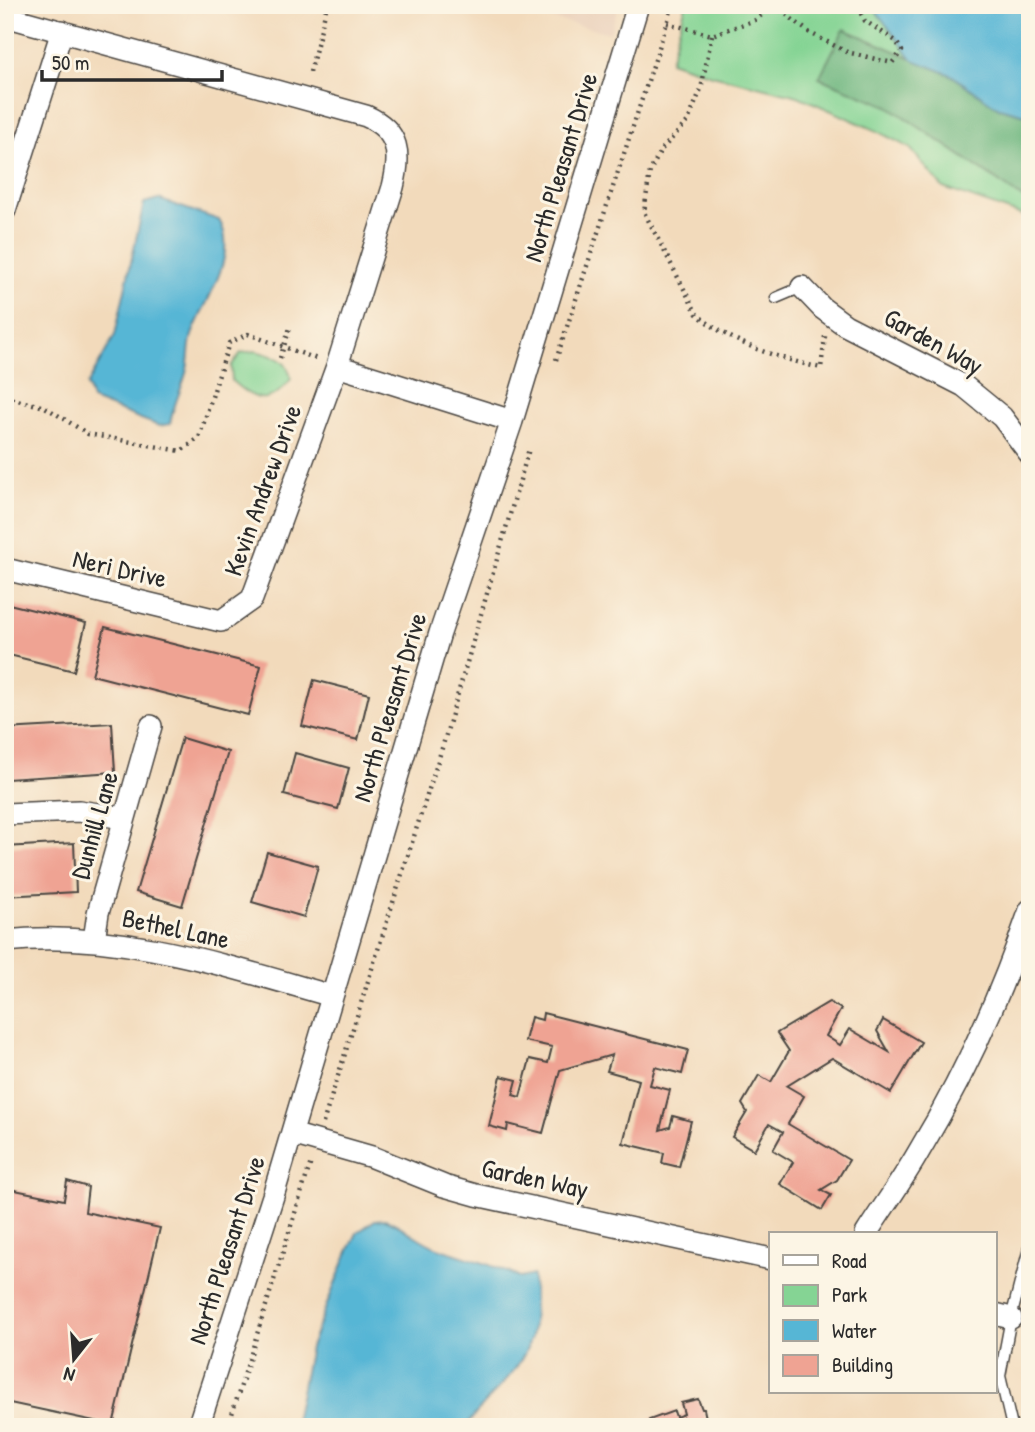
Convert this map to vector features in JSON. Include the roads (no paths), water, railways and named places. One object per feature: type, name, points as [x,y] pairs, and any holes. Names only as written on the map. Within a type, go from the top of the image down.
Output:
[{"type":"street","name":"North Pleasant Drive","points":[[198,1427],[292,1134],[457,577],[512,421],[638,5]]},
{"type":"street","points":[[5,16],[61,31],[5,210]]},
{"type":"street","name":"Kevin Andrew Drive","points":[[61,31],[366,116],[385,128],[394,142],[398,158],[393,187],[337,366],[252,599],[221,621]]},
{"type":"street","name":"Garden Way","points":[[802,287],[828,313],[964,386],[1002,417],[1030,454]]},
{"type":"street","points":[[337,366],[512,421]]},
{"type":"street","name":"Neri Drive","points":[[5,569],[221,621]]},
{"type":"street","name":"Dunhill Lane","points":[[94,940],[98,914],[151,726]]},
{"type":"street","points":[[5,814],[79,811],[124,818]]},
{"type":"street","points":[[867,1232],[918,1153],[949,1097],[992,1007],[1030,910]]},
{"type":"street","name":"Bethel Lane","points":[[5,941],[59,938],[94,940],[192,958],[332,996]]},
{"type":"street","name":"Garden Way","points":[[292,1134],[372,1157],[444,1186],[476,1195],[769,1259]]},
{"type":"lane","points":[[776,298],[802,287]]},
{"type":"lane","points":[[1012,1427],[1000,1376],[1003,1316],[1030,1244]]},
{"type":"water","points":[[867,5],[1030,5],[1030,116],[999,108],[951,75],[913,60],[875,10]]},
{"type":"water","points":[[158,199],[219,220],[225,248],[218,278],[192,335],[187,368],[170,424],[159,426],[92,400],[87,385],[115,335],[144,203]]},
{"type":"water","points":[[385,1219],[438,1248],[520,1278],[533,1275],[533,1324],[525,1353],[466,1427],[294,1427],[310,1347],[347,1254],[357,1233],[375,1220]]}]
